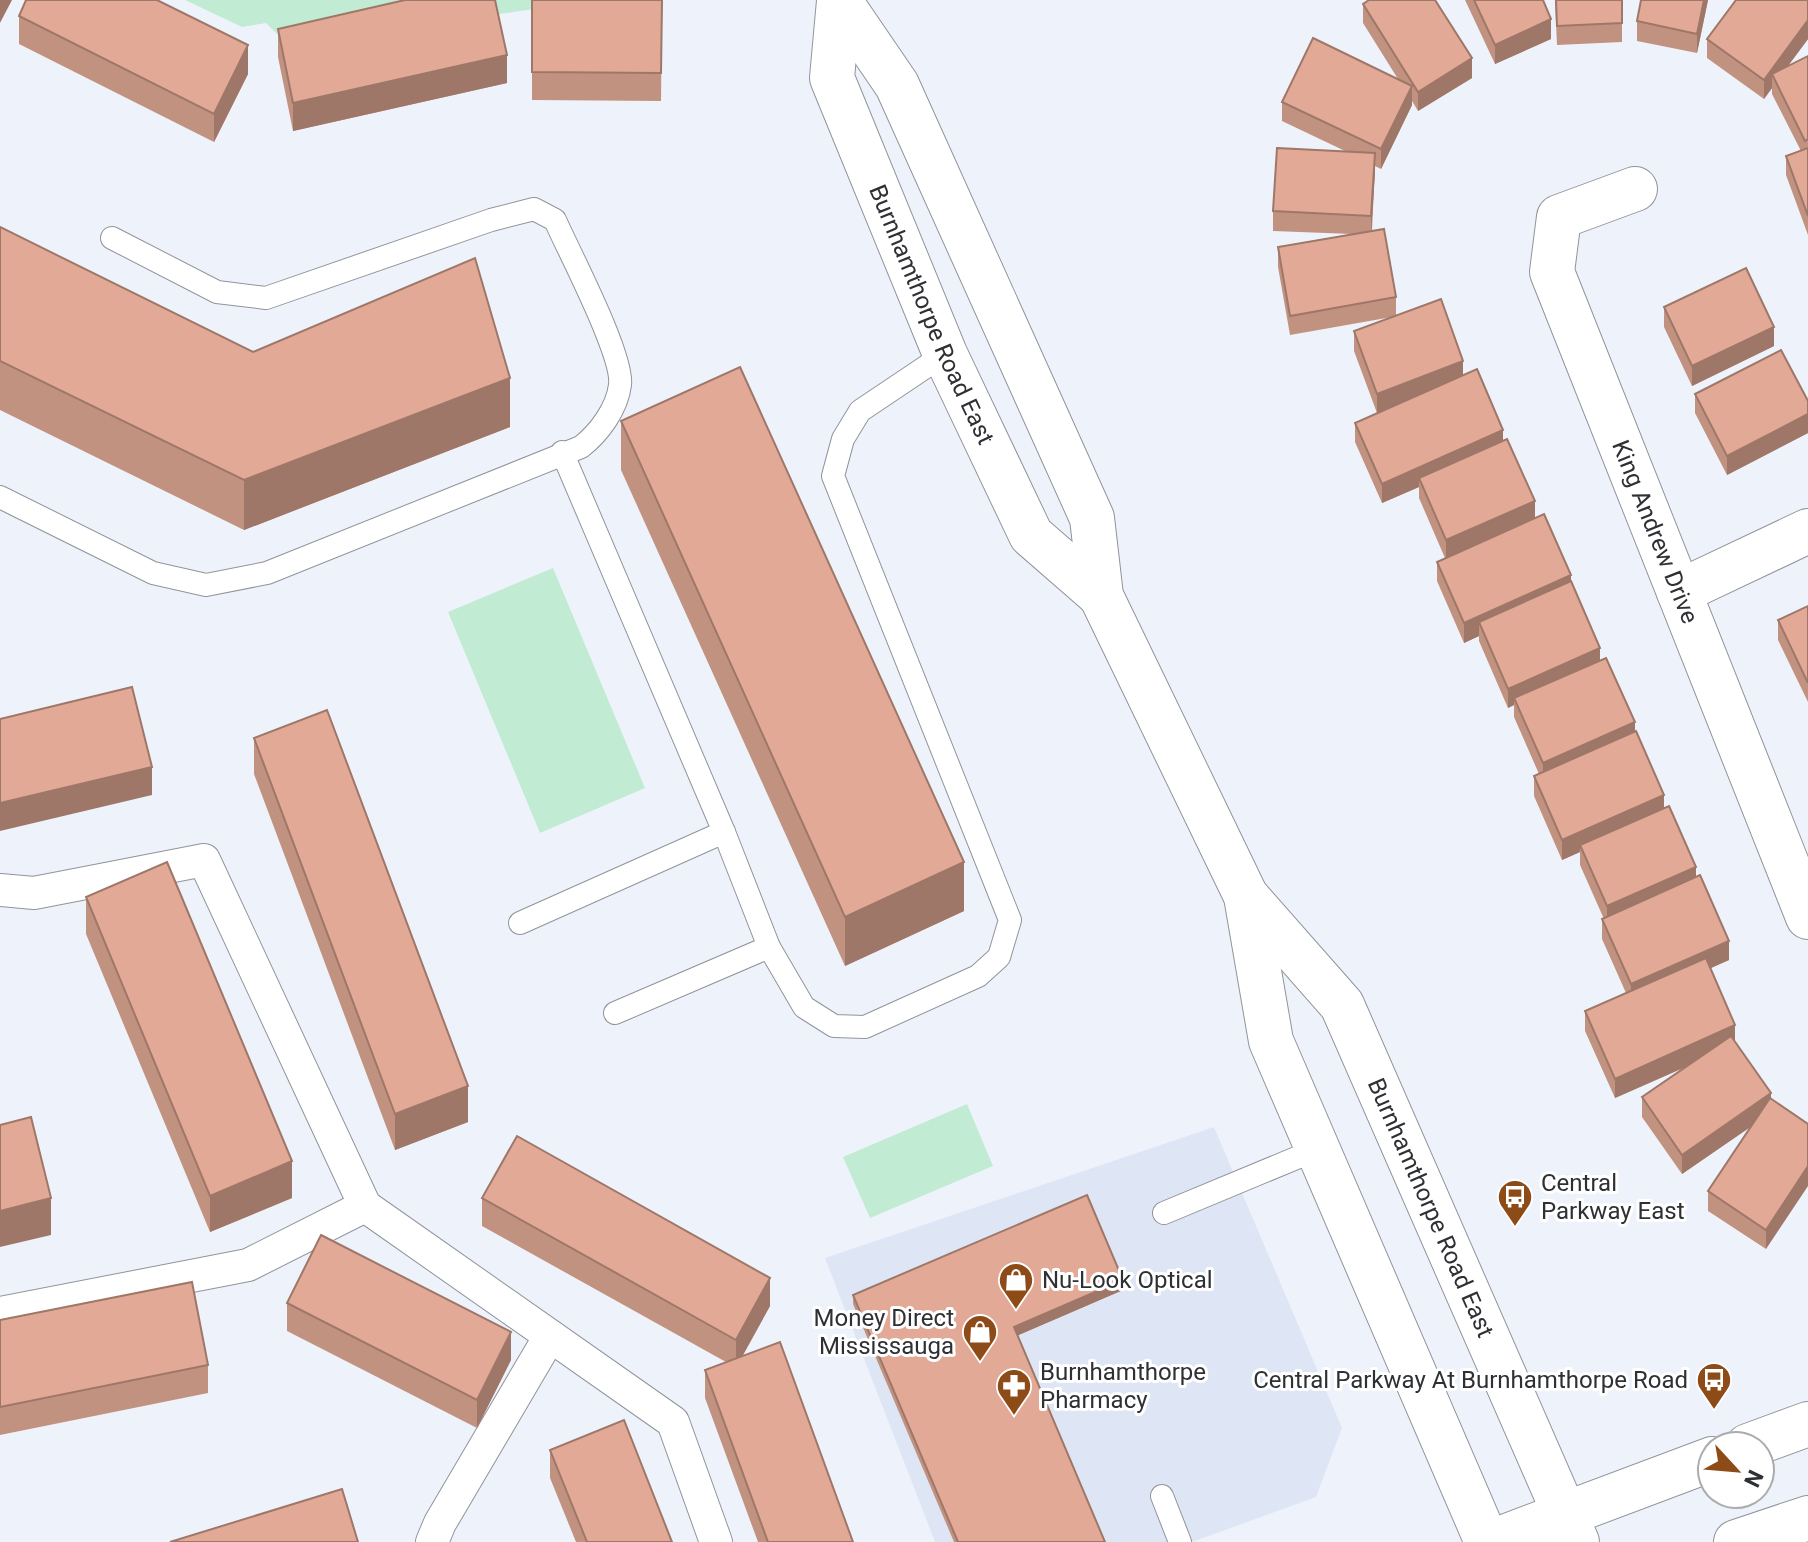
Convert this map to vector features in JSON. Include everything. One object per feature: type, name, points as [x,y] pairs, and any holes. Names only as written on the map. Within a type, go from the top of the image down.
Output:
[{"type":"main road","name":"Burnhamthorpe Road East","points":[[839,0],[832,78],[945,354],[1031,535],[1101,596]]},
{"type":"main road","name":"Burnhamthorpe Road East","points":[[839,0],[897,85],[1092,518],[1101,596],[1246,896],[1342,1005],[1571,1527]]},
{"type":"main road","name":"King Andrew Drive","points":[[1635,189],[1559,217],[1552,272],[1808,917]]},
{"type":"main road","points":[[1679,592],[1808,531]]},
{"type":"main road","name":"Burnhamthorpe Road East","points":[[1246,896],[1271,1041],[1489,1542]]},
{"type":"main road","points":[[1776,1436],[1808,1424]]},
{"type":"main road","points":[[1489,1542],[1571,1527],[1696,1467]]},
{"type":"main road","points":[[1736,1542],[1808,1518]]},
{"type":"street","points":[[0,890],[34,893],[204,860],[365,1206],[673,1422],[716,1542]]},
{"type":"street","points":[[0,1313],[248,1265],[365,1206]]},
{"type":"street","points":[[432,1542],[440,1523],[550,1336]]},
{"type":"lane","points":[[0,497],[153,573],[206,585],[267,573],[562,452],[581,447],[593,438],[608,417],[620,385],[616,359],[555,220],[534,209],[491,220],[266,298],[217,292],[112,238]]},
{"type":"lane","points":[[562,452],[724,832],[769,947],[804,1007],[834,1026],[865,1027],[978,976],[999,957],[1010,920],[833,476],[843,439],[860,411],[945,354]]},
{"type":"lane","points":[[520,923],[724,832]]},
{"type":"lane","points":[[615,1013],[769,947]]},
{"type":"lane","points":[[1164,1213],[1318,1149]]},
{"type":"lane","points":[[1162,1496],[1180,1542]]},
{"type":"shaded area","points":[[1214,1127],[1342,1428],[1316,1497],[1192,1542],[935,1542],[825,1258]]},
{"type":"green space","points":[[185,0],[599,0],[287,44],[266,23],[242,27]]},
{"type":"green space","points":[[553,568],[645,788],[540,833],[448,612]]},
{"type":"green space","points":[[967,1104],[993,1166],[870,1218],[843,1157]]},
{"type":"building","points":[[26,0],[157,0],[248,45],[214,114],[19,16]]},
{"type":"building","points":[[405,0],[495,0],[507,55],[293,103],[278,29]]},
{"type":"building","points":[[532,0],[662,0],[661,73],[532,72]]},
{"type":"building","points":[[1369,0],[1435,0],[1472,58],[1418,92],[1363,4]]},
{"type":"building","points":[[1474,0],[1543,0],[1551,19],[1495,45]]},
{"type":"building","points":[[1556,0],[1622,0],[1622,23],[1557,26]]},
{"type":"building","points":[[1641,0],[1704,0],[1697,34],[1637,21]]},
{"type":"building","points":[[1736,0],[1808,0],[1808,20],[1764,80],[1707,39]]},
{"type":"building","points":[[1313,38],[1412,86],[1381,149],[1282,102]]},
{"type":"building","points":[[1808,56],[1808,139],[1805,141],[1772,74]]},
{"type":"building","points":[[1277,148],[1375,153],[1371,216],[1273,211]]},
{"type":"building","points":[[1808,148],[1808,216],[1786,156]]},
{"type":"building","points":[[0,227],[253,352],[475,258],[510,378],[244,480],[0,361]]},
{"type":"building","points":[[1384,229],[1396,297],[1290,316],[1278,247]]},
{"type":"building","points":[[1746,268],[1774,327],[1692,366],[1664,307]]},
{"type":"building","points":[[1441,299],[1463,361],[1377,394],[1354,331]]},
{"type":"building","points":[[1781,350],[1808,401],[1808,414],[1727,456],[1695,394]]},
{"type":"building","points":[[740,367],[964,862],[845,917],[621,421]]},
{"type":"building","points":[[1477,369],[1503,430],[1382,484],[1355,423]]},
{"type":"building","points":[[1507,439],[1535,501],[1446,540],[1419,478]]},
{"type":"building","points":[[1544,514],[1571,575],[1464,623],[1437,562]]},
{"type":"building","points":[[1571,581],[1600,648],[1508,689],[1479,622]]},
{"type":"building","points":[[1808,606],[1808,683],[1778,620]]},
{"type":"building","points":[[1606,658],[1635,722],[1543,763],[1514,698]]},
{"type":"building","points":[[132,687],[152,767],[0,803],[0,719]]},
{"type":"building","points":[[327,710],[468,1086],[395,1114],[254,738]]},
{"type":"building","points":[[1636,731],[1664,795],[1562,840],[1534,776]]},
{"type":"building","points":[[1669,806],[1696,867],[1607,906],[1580,845]]},
{"type":"building","points":[[167,862],[292,1161],[210,1196],[86,897]]},
{"type":"building","points":[[1700,875],[1729,941],[1631,984],[1602,919]]},
{"type":"building","points":[[1706,958],[1735,1025],[1615,1079],[1585,1011]]},
{"type":"building","points":[[1731,1036],[1771,1093],[1682,1155],[1642,1097]]},
{"type":"building","points":[[1770,1098],[1808,1124],[1808,1166],[1766,1230],[1708,1191]]},
{"type":"building","points":[[31,1117],[51,1198],[0,1211],[0,1125]]},
{"type":"building","points":[[517,1136],[770,1278],[736,1340],[482,1198]]},
{"type":"building","points":[[1087,1195],[1123,1280],[1014,1327],[1105,1542],[958,1542],[853,1295]]},
{"type":"building","points":[[321,1235],[511,1332],[477,1400],[287,1303]]},
{"type":"building","points":[[192,1282],[208,1365],[0,1407],[0,1320]]},
{"type":"building","points":[[780,1342],[853,1542],[768,1542],[705,1370]]},
{"type":"building","points":[[624,1420],[672,1542],[587,1542],[550,1450]]},
{"type":"building","points":[[342,1489],[358,1542],[170,1542]]},
{"type":"place","name":"Central Parkway East","points":[[1515,1228]]},
{"type":"place","name":"Nu-Look Optical","points":[[1016,1311]]},
{"type":"place","name":"Money Direct Mississauga","points":[[980,1363]]},
{"type":"place","name":"Central Parkway At Burnhamthorpe Road","points":[[1714,1411]]},
{"type":"place","name":"Burnhamthorpe Pharmacy","points":[[1014,1417]]}]
